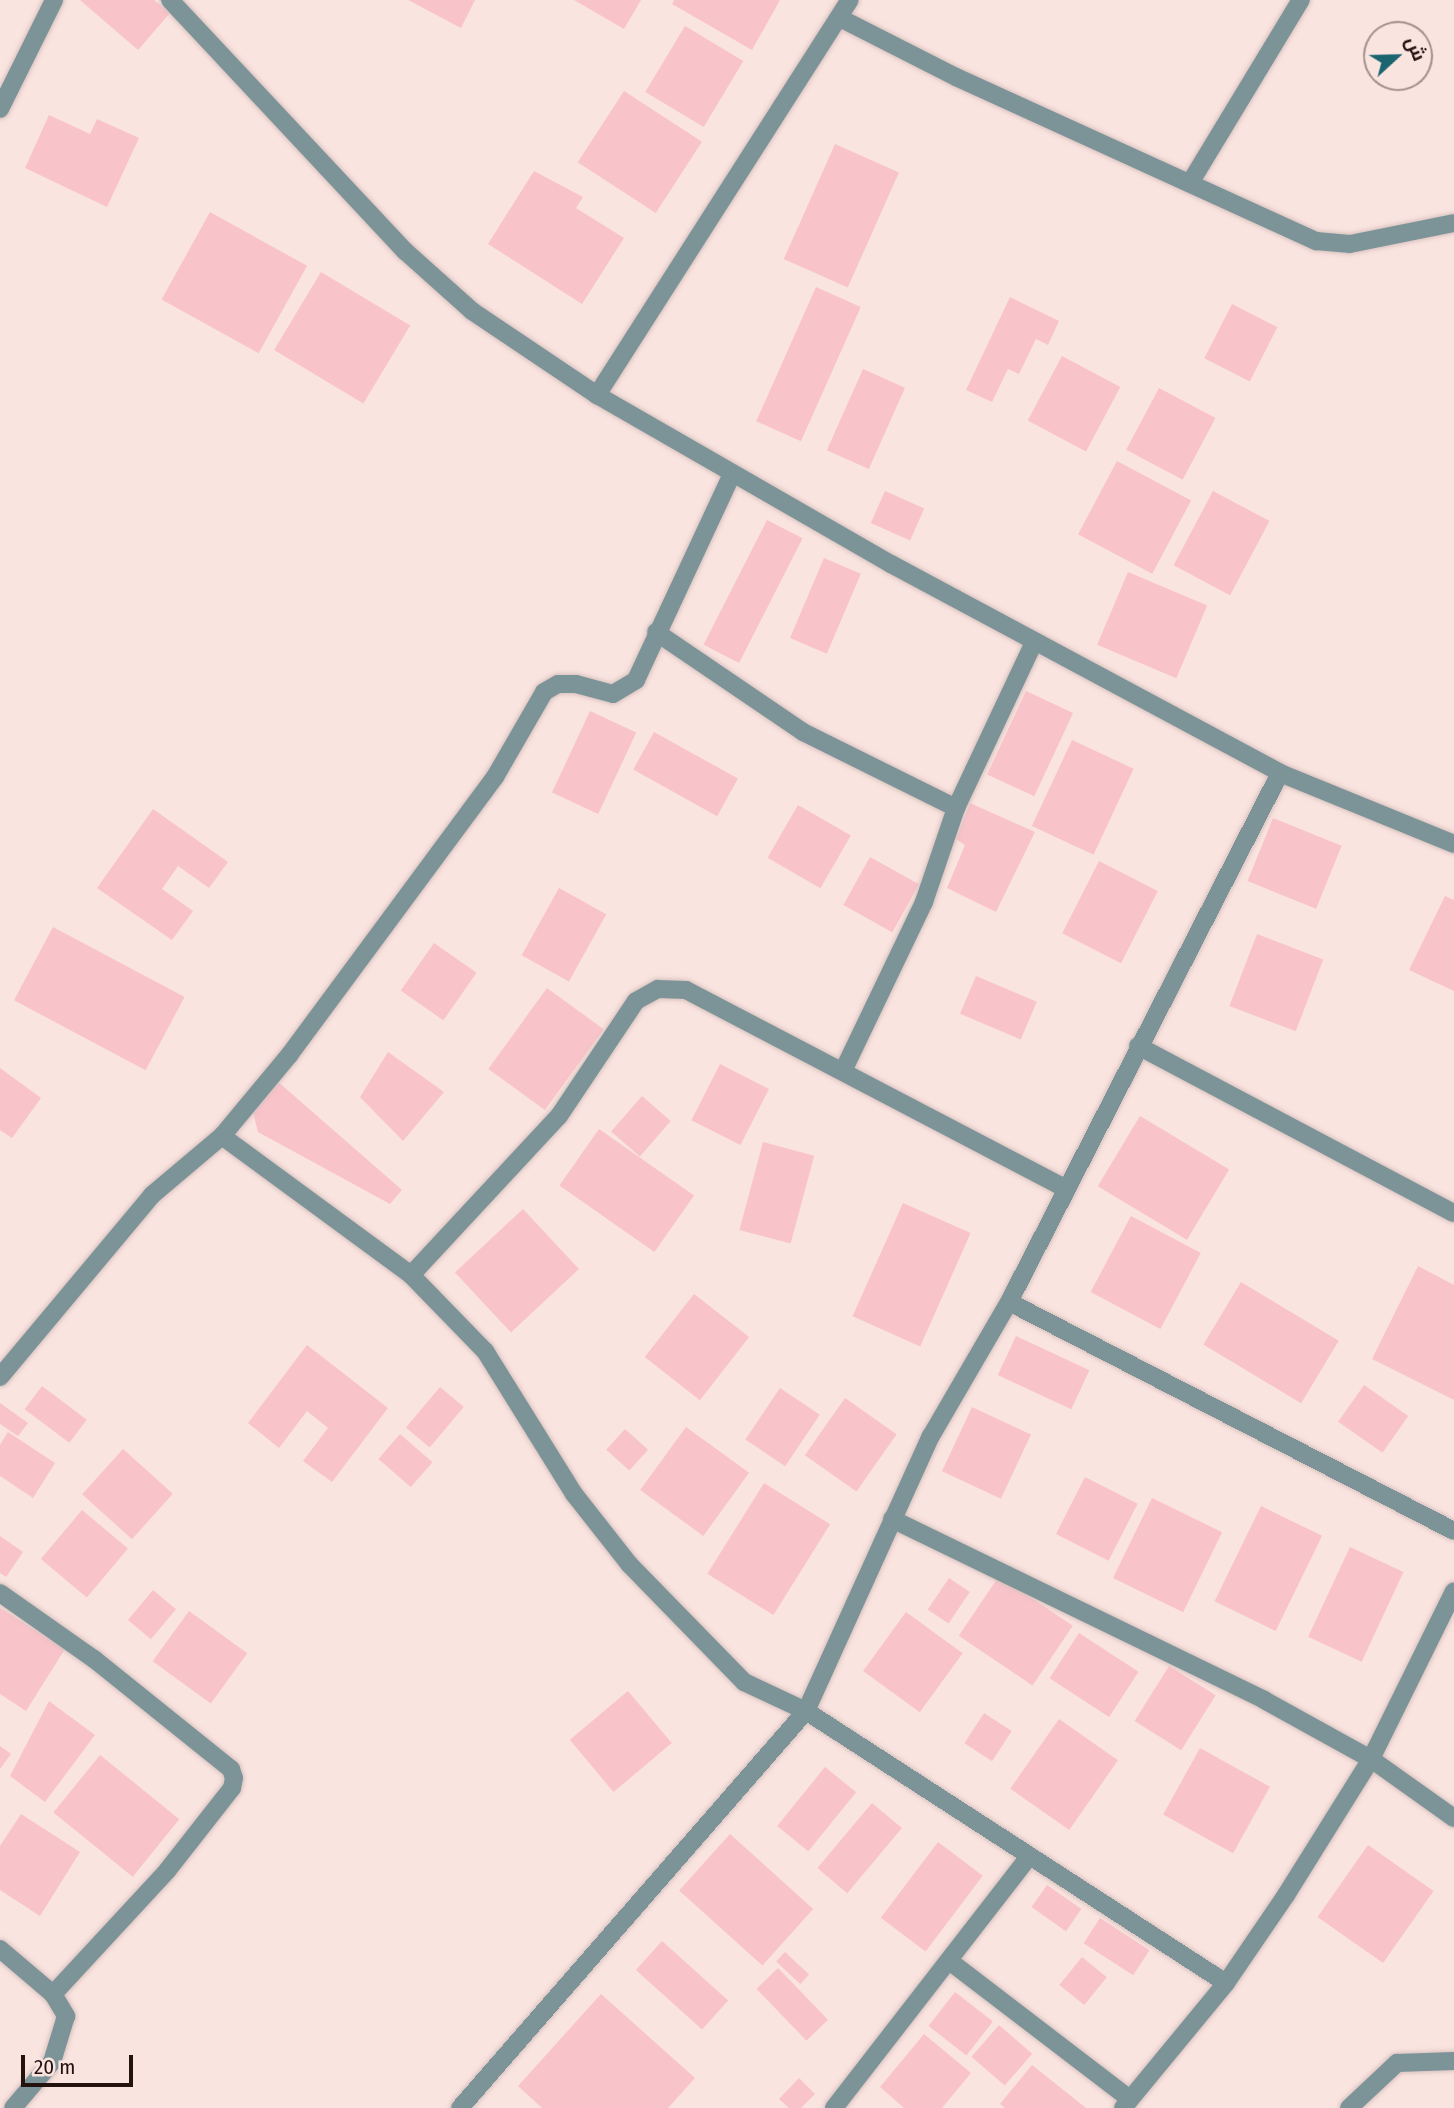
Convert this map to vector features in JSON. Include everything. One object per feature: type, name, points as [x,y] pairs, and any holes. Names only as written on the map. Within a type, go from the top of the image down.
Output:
[{"type":"street","points":[[0,109],[54,0]]},
{"type":"street","points":[[170,0],[405,251],[472,311],[597,395],[732,474],[1034,642],[1280,773],[1454,844]]},
{"type":"street","points":[[597,395],[850,0]]},
{"type":"street","points":[[1190,183],[1301,0]]},
{"type":"street","points":[[840,18],[1316,241],[1350,244],[1454,223]]},
{"type":"street","points":[[0,1377],[152,1195],[222,1136],[429,870],[495,777],[544,692],[558,684],[576,684],[613,694],[624,691],[636,680],[656,632],[732,474]]},
{"type":"street","points":[[656,632],[803,733],[956,808]]},
{"type":"street","points":[[844,1069],[924,902],[956,808],[1034,642]]},
{"type":"street","points":[[460,2108],[806,1711],[931,1436],[1009,1301],[1280,773]]},
{"type":"street","points":[[411,1275],[559,1116],[636,1001],[658,989],[686,990],[844,1069],[1066,1189]]},
{"type":"street","points":[[1138,1046],[1454,1213]]},
{"type":"street","points":[[222,1136],[411,1275],[485,1351],[575,1494],[663,1601],[744,1682],[806,1711],[1226,1983]]},
{"type":"street","points":[[1009,1301],[1454,1531]]},
{"type":"street","points":[[892,1519],[1166,1650],[1371,1759],[1454,1818]]},
{"type":"street","points":[[952,1963],[1126,2103],[1226,1983],[1371,1759],[1454,1591]]},
{"type":"street","points":[[0,1593],[94,1659],[223,1763],[234,1778],[232,1788],[167,1871],[53,1994]]},
{"type":"street","points":[[834,2108],[952,1963],[1029,1857]]},
{"type":"street","points":[[0,1949],[53,1994],[66,2017],[64,2036],[52,2062],[13,2108]]},
{"type":"street","points":[[1349,2108],[1397,2063],[1454,2061]]},
{"type":"building","points":[[80,0],[154,0],[170,13],[138,50]]},
{"type":"building","points":[[408,0],[475,0],[461,28]]},
{"type":"building","points":[[574,0],[641,0],[624,29]]},
{"type":"building","points":[[674,0],[780,0],[752,50],[672,4]]},
{"type":"building","points":[[685,26],[743,61],[704,127],[645,92]]},
{"type":"building","points":[[624,91],[702,142],[656,213],[578,162]]},
{"type":"building","points":[[49,115],[90,134],[97,119],[139,138],[107,207],[25,168]]},
{"type":"building","points":[[835,144],[899,172],[848,288],[784,259]]},
{"type":"building","points":[[534,171],[583,197],[576,208],[624,238],[582,304],[488,244]]},
{"type":"building","points":[[210,212],[307,266],[259,353],[162,299]]},
{"type":"building","points":[[321,272],[410,326],[363,404],[274,350]]},
{"type":"building","points":[[816,287],[861,307],[801,441],[756,421]]},
{"type":"building","points":[[1010,297],[1059,321],[1048,345],[1036,339],[1019,374],[1008,369],[992,402],[966,390]]},
{"type":"building","points":[[1232,304],[1277,327],[1250,382],[1204,358]]},
{"type":"building","points":[[1062,356],[1120,387],[1086,451],[1028,420]]},
{"type":"building","points":[[863,369],[905,388],[869,469],[827,450]]},
{"type":"building","points":[[1159,388],[1216,418],[1183,480],[1126,450]]},
{"type":"building","points":[[1117,461],[1191,500],[1152,574],[1078,534]]},
{"type":"building","points":[[885,491],[924,508],[910,540],[871,523]]},
{"type":"building","points":[[1213,491],[1270,521],[1230,595],[1174,565]]},
{"type":"building","points":[[767,520],[803,538],[739,663],[703,645]]},
{"type":"building","points":[[824,558],[861,574],[827,654],[790,638]]},
{"type":"building","points":[[1128,572],[1207,606],[1176,678],[1097,645]]},
{"type":"building","points":[[1026,691],[1073,713],[1034,796],[987,774]]},
{"type":"building","points":[[590,711],[636,733],[598,814],[552,793]]},
{"type":"building","points":[[654,732],[738,779],[717,816],[633,770]]},
{"type":"building","points":[[1072,740],[1134,769],[1093,855],[1032,826]]},
{"type":"building","points":[[970,803],[1035,832],[996,912],[947,888],[965,845],[956,839]]},
{"type":"building","points":[[798,805],[851,836],[820,888],[768,858]]},
{"type":"building","points":[[153,809],[228,862],[209,888],[178,866],[162,889],[193,911],[172,940],[97,888]]},
{"type":"building","points":[[1273,818],[1342,846],[1316,909],[1248,881]]},
{"type":"building","points":[[870,857],[919,884],[892,932],[843,905]]},
{"type":"building","points":[[1099,861],[1158,891],[1121,963],[1062,933]]},
{"type":"building","points":[[559,888],[606,914],[569,982],[522,955]]},
{"type":"building","points":[[1445,896],[1454,900],[1454,991],[1409,970]]},
{"type":"building","points":[[53,927],[185,997],[146,1070],[14,1000]]},
{"type":"building","points":[[1257,934],[1323,959],[1296,1031],[1229,1006]]},
{"type":"building","points":[[434,943],[477,973],[443,1020],[401,991]]},
{"type":"building","points":[[976,976],[1037,1002],[1021,1040],[960,1014]]},
{"type":"building","points":[[547,988],[604,1029],[545,1110],[488,1069]]},
{"type":"building","points":[[388,1052],[444,1092],[403,1141],[360,1097]]},
{"type":"building","points":[[720,1064],[769,1089],[740,1145],[691,1120]]},
{"type":"building","points":[[0,1068],[41,1098],[12,1138],[0,1130]]},
{"type":"building","points":[[276,1080],[402,1190],[390,1204],[258,1132],[251,1105]]},
{"type":"building","points":[[642,1096],[671,1121],[640,1156],[611,1131]]},
{"type":"building","points":[[1140,1116],[1229,1170],[1187,1240],[1098,1186]]},
{"type":"building","points":[[599,1129],[694,1196],[654,1252],[559,1186]]},
{"type":"building","points":[[763,1142],[814,1156],[791,1244],[739,1230]]},
{"type":"building","points":[[903,1203],[971,1233],[920,1346],[853,1316]]},
{"type":"building","points":[[523,1209],[579,1269],[511,1332],[455,1272]]},
{"type":"building","points":[[1131,1216],[1201,1253],[1160,1329],[1091,1292]]},
{"type":"building","points":[[1418,1266],[1454,1285],[1454,1400],[1372,1359]]},
{"type":"building","points":[[1241,1282],[1339,1341],[1301,1403],[1203,1345]]},
{"type":"building","points":[[694,1294],[749,1337],[700,1400],[645,1357]]},
{"type":"building","points":[[1016,1336],[1089,1370],[1071,1409],[998,1375]]},
{"type":"building","points":[[307,1345],[388,1408],[332,1482],[303,1461],[328,1428],[307,1411],[279,1448],[248,1423]]},
{"type":"building","points":[[1364,1385],[1408,1416],[1382,1453],[1338,1422]]},
{"type":"building","points":[[42,1386],[87,1420],[69,1443],[25,1409]]},
{"type":"building","points":[[440,1387],[464,1407],[430,1448],[406,1428]]},
{"type":"building","points":[[780,1388],[820,1415],[785,1466],[745,1439]]},
{"type":"building","points":[[845,1398],[897,1434],[856,1491],[805,1455]]},
{"type":"building","points":[[0,1403],[28,1423],[18,1436],[0,1424]]},
{"type":"building","points":[[972,1407],[1031,1434],[1001,1499],[942,1471]]},
{"type":"building","points":[[686,1427],[749,1473],[703,1536],[640,1490]]},
{"type":"building","points":[[625,1429],[648,1450],[629,1471],[606,1450]]},
{"type":"building","points":[[8,1432],[55,1463],[33,1498],[0,1476],[0,1445]]},
{"type":"building","points":[[400,1434],[432,1462],[411,1487],[378,1459]]},
{"type":"building","points":[[123,1449],[173,1494],[132,1539],[82,1494]]},
{"type":"building","points":[[1085,1477],[1138,1504],[1109,1561],[1056,1534]]},
{"type":"building","points":[[764,1483],[830,1524],[773,1615],[707,1574]]},
{"type":"building","points":[[1152,1498],[1222,1532],[1183,1612],[1113,1578]]},
{"type":"building","points":[[1261,1506],[1322,1536],[1276,1631],[1215,1601]]},
{"type":"building","points":[[82,1510],[128,1549],[87,1598],[41,1559]]},
{"type":"building","points":[[0,1536],[23,1552],[6,1577],[0,1573]]},
{"type":"building","points":[[1350,1547],[1403,1572],[1362,1662],[1308,1637]]},
{"type":"building","points":[[999,1576],[1073,1626],[1033,1685],[959,1636]]},
{"type":"building","points":[[949,1578],[970,1592],[948,1623],[928,1610]]},
{"type":"building","points":[[153,1590],[176,1609],[151,1639],[128,1620]]},
{"type":"building","points":[[0,1608],[65,1649],[26,1711],[0,1694]]},
{"type":"building","points":[[189,1611],[247,1653],[211,1703],[153,1661]]},
{"type":"building","points":[[906,1612],[963,1653],[920,1712],[863,1671]]},
{"type":"building","points":[[1079,1633],[1139,1672],[1109,1717],[1050,1678]]},
{"type":"building","points":[[1169,1666],[1216,1695],[1181,1750],[1135,1721]]},
{"type":"building","points":[[628,1691],[672,1743],[613,1792],[570,1740]]},
{"type":"building","points":[[49,1701],[95,1735],[45,1802],[10,1776]]},
{"type":"building","points":[[984,1713],[1012,1731],[992,1761],[964,1743]]},
{"type":"building","points":[[1059,1719],[1118,1760],[1069,1830],[1010,1789]]},
{"type":"building","points":[[0,1746],[11,1754],[0,1769]]},
{"type":"building","points":[[1200,1748],[1270,1787],[1233,1853],[1163,1814]]},
{"type":"building","points":[[100,1755],[179,1819],[133,1877],[53,1813]]},
{"type":"building","points":[[825,1767],[856,1792],[808,1851],[777,1826]]},
{"type":"building","points":[[872,1803],[902,1828],[847,1893],[817,1868]]},
{"type":"building","points":[[21,1814],[80,1852],[40,1916],[0,1890],[0,1846]]},
{"type":"building","points":[[730,1834],[813,1909],[762,1965],[679,1890]]},
{"type":"building","points":[[938,1842],[983,1876],[926,1952],[881,1918]]},
{"type":"building","points":[[1368,1845],[1434,1891],[1383,1963],[1318,1917]]},
{"type":"building","points":[[1047,1885],[1081,1909],[1066,1931],[1032,1907]]},
{"type":"building","points":[[1100,1918],[1149,1950],[1133,1975],[1084,1943]]},
{"type":"building","points":[[662,1941],[728,2001],[702,2030],[636,1970]]},
{"type":"building","points":[[785,1952],[809,1975],[800,1984],[776,1962]]},
{"type":"building","points":[[1082,1957],[1107,1977],[1084,2005],[1059,1985]]},
{"type":"building","points":[[778,1968],[828,2020],[806,2041],[756,1989]]},
{"type":"building","points":[[955,1992],[993,2022],[966,2055],[929,2026]]},
{"type":"building","points":[[601,1994],[695,2078],[668,2108],[542,2108],[518,2086]]},
{"type":"building","points":[[999,2025],[1032,2054],[1005,2086],[971,2057]]},
{"type":"building","points":[[924,2034],[971,2073],[942,2108],[904,2108],[880,2087]]},
{"type":"building","points":[[1032,2065],[1086,2108],[1005,2108],[1000,2104]]},
{"type":"building","points":[[799,2078],[815,2094],[801,2108],[789,2108],[779,2099]]}]
